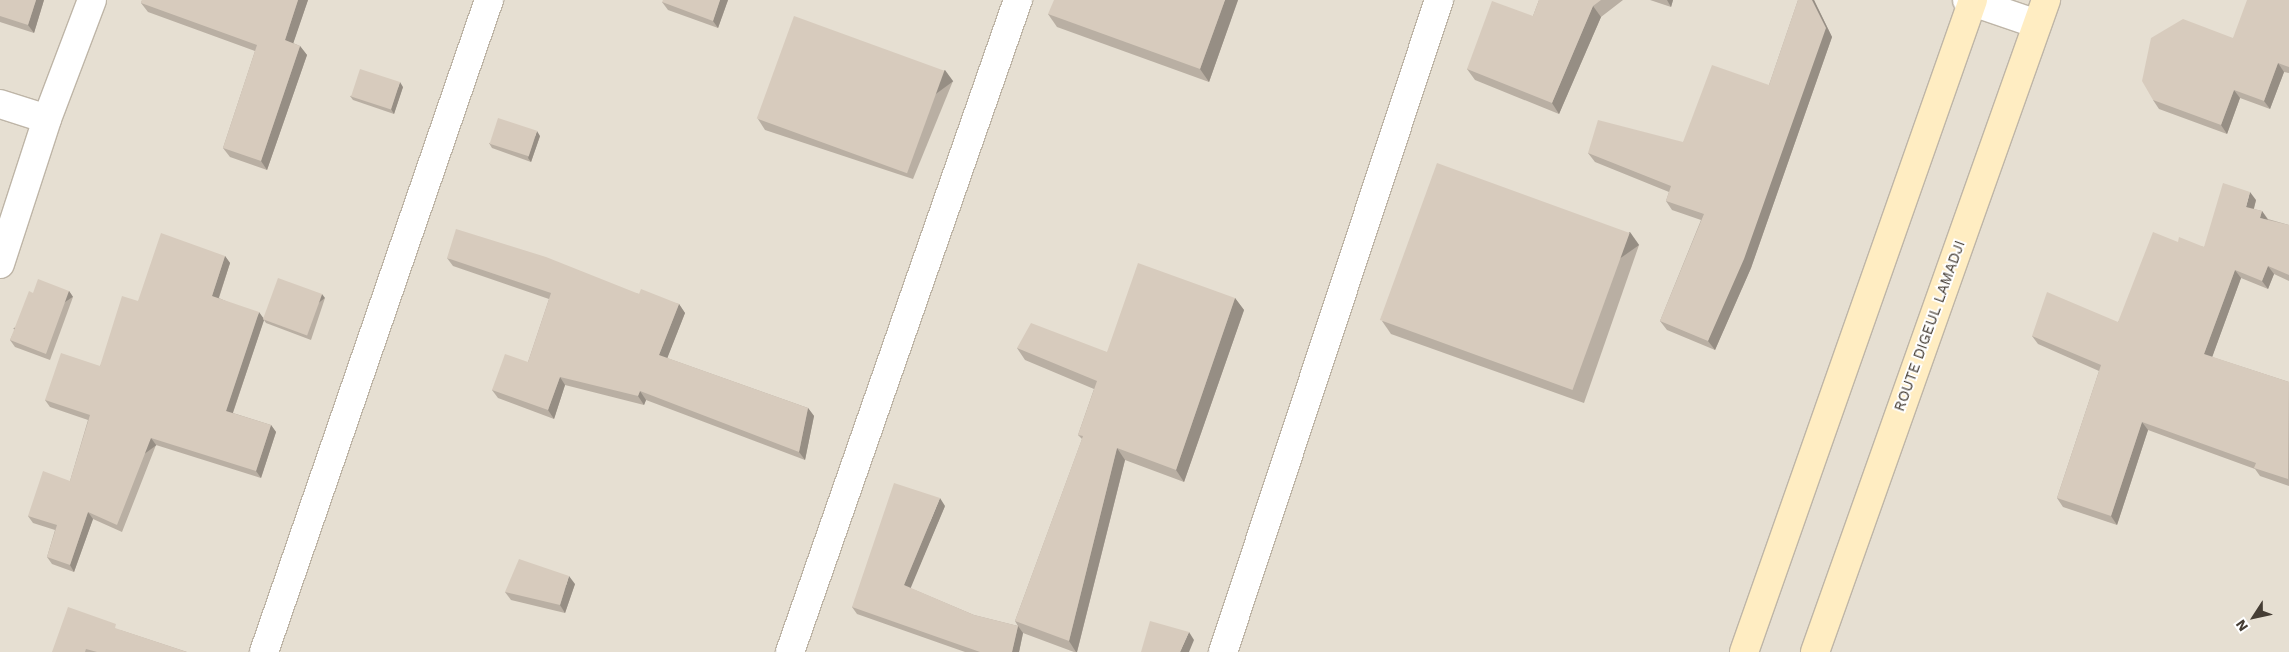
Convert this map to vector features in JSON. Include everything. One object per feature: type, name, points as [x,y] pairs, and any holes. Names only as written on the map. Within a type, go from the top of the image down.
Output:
[{"type":"main road","points":[[1744,652],[1971,1]]},
{"type":"main road","name":"ROUTE DIGEUL LAMADJI","points":[[1814,652],[2041,12]]},
{"type":"street","points":[[0,264],[47,119],[92,0]]},
{"type":"street","points":[[264,652],[489,0]]},
{"type":"street","points":[[790,652],[1018,0]]},
{"type":"street","points":[[1223,652],[1439,0]]},
{"type":"street","points":[[1971,1],[2041,12]]},
{"type":"street","points":[[0,104],[47,119]]},
{"type":"shaded area","points":[[0,0],[1954,0],[1954,652],[0,652]]},
{"type":"shaded area","points":[[1956,0],[2289,0],[2289,652],[1721,652]]},
{"type":"building","points":[[0,0],[36,0],[28,25],[0,16]]},
{"type":"building","points":[[142,0],[298,0],[285,40],[300,46],[261,161],[223,148],[257,45],[141,3]]},
{"type":"building","points":[[663,0],[720,0],[713,21],[662,2]]},
{"type":"building","points":[[1054,0],[1225,0],[1200,69],[1048,14]]},
{"type":"building","points":[[1539,0],[1601,0],[1593,6],[1552,103],[1467,69],[1492,1],[1533,16]]},
{"type":"building","points":[[1798,0],[1812,0],[1826,28],[1744,259],[1708,341],[1660,321],[1704,214],[1666,201],[1671,186],[1588,153],[1598,120],[1683,142],[1712,65],[1769,85]]},
{"type":"building","points":[[2247,0],[2289,0],[2289,67],[2278,63],[2264,101],[2234,90],[2221,125],[2153,100],[2142,81],[2151,38],[2183,19],[2233,38]]},
{"type":"building","points":[[794,16],[944,71],[907,173],[757,118]]},
{"type":"building","points":[[360,69],[400,82],[391,110],[351,97]]},
{"type":"building","points":[[498,118],[537,131],[529,156],[490,144]]},
{"type":"building","points":[[1437,163],[1630,233],[1573,390],[1380,320]]},
{"type":"building","points":[[2223,183],[2250,192],[2246,207],[2262,211],[2260,218],[2289,225],[2289,275],[2268,266],[2262,281],[2235,270],[2204,354],[2289,382],[2288,479],[2254,468],[2256,463],[2142,422],[2111,516],[2057,498],[2101,365],[2032,336],[2047,292],[2118,322],[2153,232],[2178,242],[2179,237],[2204,247]]},
{"type":"building","points":[[456,229],[546,257],[639,294],[641,289],[679,304],[659,355],[808,408],[799,452],[640,391],[638,396],[560,377],[548,410],[492,390],[505,354],[528,362],[551,293],[447,258]]},
{"type":"building","points":[[161,233],[225,256],[212,296],[259,312],[226,411],[271,425],[256,471],[151,438],[117,525],[88,512],[70,565],[47,557],[57,525],[28,516],[43,471],[70,481],[90,415],[45,400],[61,353],[100,366],[122,296],[138,301]]},
{"type":"building","points":[[1138,263],[1235,298],[1176,470],[1117,448],[1069,641],[1015,621],[1083,436],[1078,435],[1097,381],[1017,348],[1031,323],[1107,352]]},
{"type":"building","points":[[278,278],[322,294],[307,335],[263,319]]},
{"type":"building","points":[[38,279],[69,291],[46,354],[10,340],[29,291],[33,293]]},
{"type":"building","points":[[894,483],[940,498],[904,585],[974,615],[1018,626],[1012,652],[980,652],[852,607]]},
{"type":"building","points":[[519,559],[569,576],[560,605],[505,592]]},
{"type":"building","points":[[68,607],[116,624],[115,628],[187,652],[97,652],[86,649],[85,652],[52,652]]},
{"type":"building","points":[[1150,621],[1189,632],[1180,652],[1141,652]]}]
